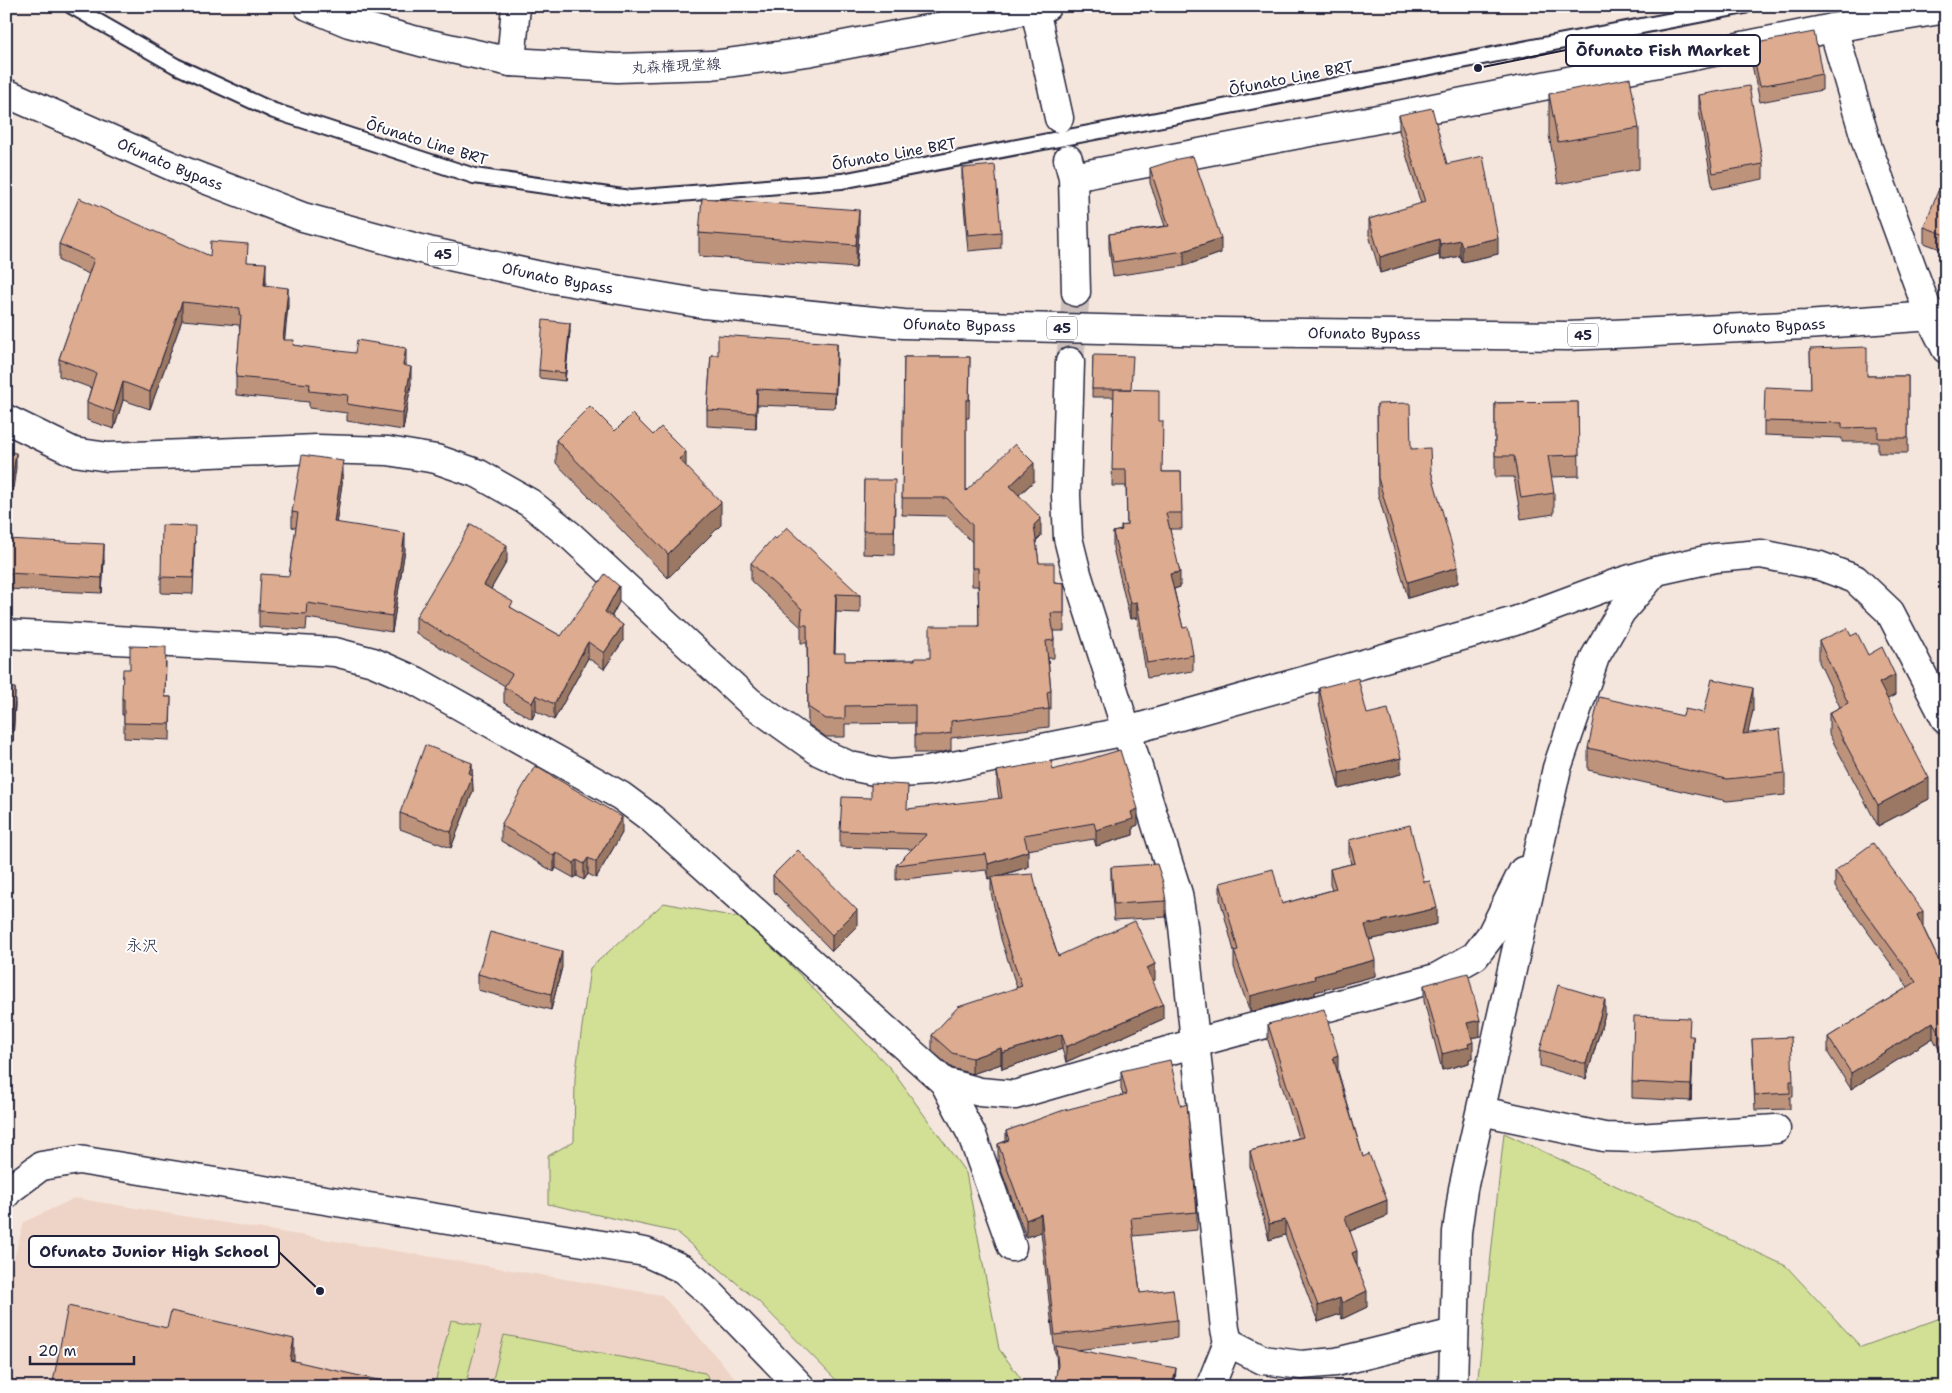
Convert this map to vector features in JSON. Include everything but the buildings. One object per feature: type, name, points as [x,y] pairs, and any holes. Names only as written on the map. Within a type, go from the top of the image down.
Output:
[{"type":"main road","name":"丸森権現堂線","points":[[308,6],[349,23],[421,42],[511,62],[617,68],[712,65],[808,52],[1025,9]]},
{"type":"main road","points":[[511,62],[516,6]]},
{"type":"main road","points":[[1025,9],[1059,118]]},
{"type":"main road","points":[[1076,292],[1070,168],[1378,119],[1833,28],[1946,9]]},
{"type":"main road","points":[[1833,28],[1868,148],[1938,316],[1946,348]]},
{"type":"main road","name":"Ofunato Bypass","points":[[6,93],[176,168],[303,217],[432,252],[554,279],[704,304],[904,324],[1260,333],[1568,336],[1806,325],[1938,316]]},
{"type":"main road","points":[[1070,362],[1066,495],[1068,538],[1077,574],[1178,894],[1183,926],[1225,1329],[1228,1342],[1210,1387]]},
{"type":"main road","points":[[6,419],[74,452],[108,457],[317,449],[388,451],[436,459],[479,474],[530,503],[572,537],[750,702],[820,752],[850,766],[889,774],[928,770],[1127,731],[1515,621],[1614,584],[1656,571],[1715,558],[1761,554],[1820,566],[1855,578],[1890,612],[1946,720]]},
{"type":"main road","points":[[1453,1387],[1457,1232],[1463,1189],[1540,836],[1557,768],[1594,657],[1621,612],[1656,571]]},
{"type":"main road","points":[[6,634],[335,652],[373,662],[416,681],[620,796],[652,819],[944,1082],[972,1134],[1012,1247]]},
{"type":"main road","points":[[944,1082],[980,1092],[1015,1095],[1195,1043],[1436,978],[1476,956],[1491,935],[1540,836]]},
{"type":"main road","points":[[1481,1111],[1604,1137],[1637,1138],[1776,1129]]},
{"type":"main road","points":[[6,1194],[8,1190],[41,1166],[79,1160],[645,1252],[683,1269],[690,1275],[711,1294],[801,1387]]},
{"type":"main road","points":[[1228,1342],[1263,1360],[1301,1365],[1336,1362],[1454,1333]]},
{"type":"lane","name":"Ōfunato Line BRT","points":[[71,6],[176,66],[274,111],[474,176],[630,198],[842,181],[1745,6]]},
{"type":"shaded area","points":[[75,1198],[662,1295],[743,1387],[6,1387],[6,1286],[24,1222]]},
{"type":"green space","points":[[664,903],[746,919],[891,1069],[966,1173],[999,1349],[1027,1387],[843,1387],[759,1302],[676,1232],[548,1204],[548,1156],[574,1141],[575,1078],[590,968]]},
{"type":"green space","points":[[1504,1133],[1786,1266],[1861,1347],[1946,1316],[1946,1387],[1477,1387]]},
{"type":"green space","points":[[451,1320],[481,1325],[465,1387],[434,1387]]},
{"type":"green space","points":[[504,1335],[705,1373],[716,1387],[491,1387]]},
{"type":"tunnel","points":[[1070,362],[1076,292]]},
{"type":"place","name":"Ōfunato Fish Market","points":[[1478,68]]},
{"type":"place","name":"Ofunato Junior High School","points":[[320,1291]]},
{"type":"district","name":"永沢","points":[[142,945]]}]
